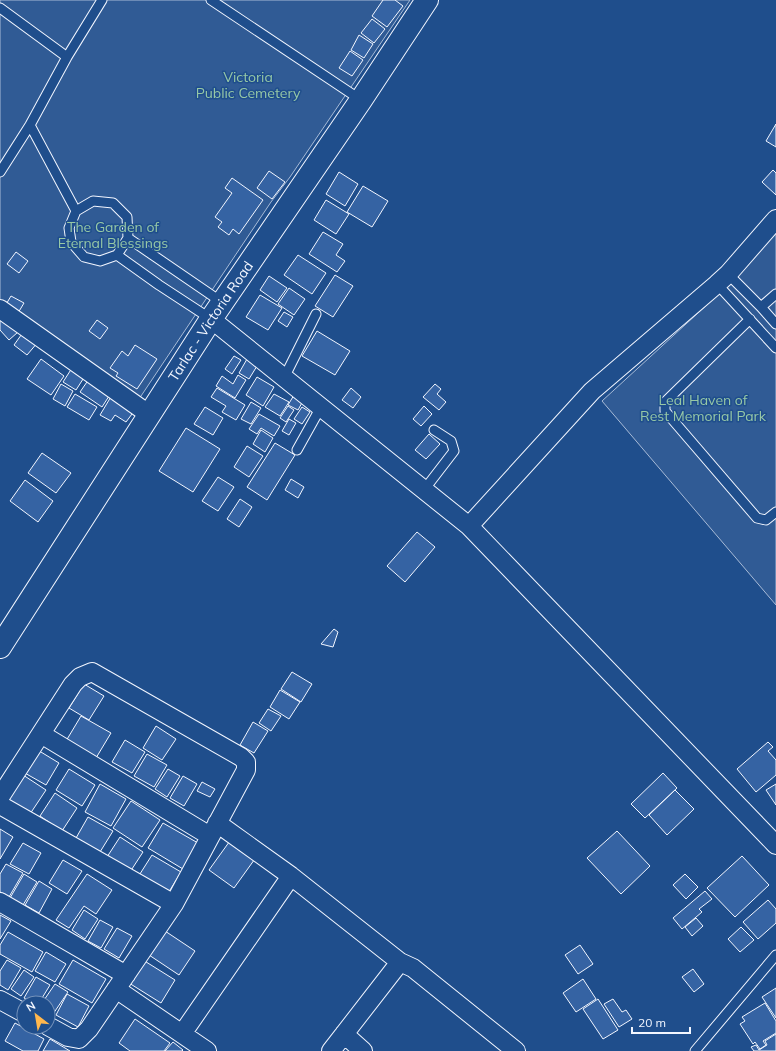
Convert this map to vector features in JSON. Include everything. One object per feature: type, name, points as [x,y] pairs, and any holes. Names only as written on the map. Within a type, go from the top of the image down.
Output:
[{"type":"main road","name":"Tarlac - Victoria Road","points":[[0,647],[217,311],[361,100],[427,0]]},
{"type":"street","points":[[469,526],[592,391],[722,279],[776,220]]},
{"type":"street","points":[[0,309],[150,415]]},
{"type":"street","points":[[217,311],[284,378],[469,526],[776,845]]},
{"type":"street","points":[[0,798],[73,684],[80,677],[92,672],[234,753],[246,762],[246,770],[174,904],[89,1029],[79,1039],[68,1037],[56,1030]]},
{"type":"street","points":[[41,734],[214,829],[291,876],[400,962],[413,968],[516,1051]]},
{"type":"street","points":[[0,805],[174,904]]},
{"type":"street","points":[[182,1034],[291,876]]},
{"type":"street","points":[[0,902],[121,982],[182,1034],[207,1051]]},
{"type":"street","points":[[331,1051],[400,962]]},
{"type":"street","points":[[0,1000],[16,1009]]},
{"type":"street","points":[[344,1034],[363,1051]]},
{"type":"lane","points":[[0,172],[30,125],[67,57],[102,0]]},
{"type":"lane","points":[[211,0],[361,100]]},
{"type":"lane","points":[[0,8],[67,57]]},
{"type":"lane","points":[[30,125],[76,211]]},
{"type":"lane","points":[[93,201],[113,203],[127,217],[128,238],[117,255],[100,261],[84,257],[71,242],[69,228],[76,211],[93,201]]},
{"type":"lane","points":[[128,238],[217,311]]},
{"type":"lane","points":[[117,255],[158,285],[217,311]]},
{"type":"lane","points":[[722,279],[761,307],[776,324]]},
{"type":"lane","points":[[722,279],[750,319],[776,348]]},
{"type":"lane","points":[[761,307],[776,294]]},
{"type":"lane","points":[[284,378],[316,314]]},
{"type":"lane","points":[[758,327],[770,317]]},
{"type":"lane","points":[[750,319],[665,402],[666,411],[758,518],[766,520],[776,512]]},
{"type":"lane","points":[[297,450],[321,407]]},
{"type":"lane","points":[[424,490],[454,451],[451,441],[434,430]]},
{"type":"lane","points":[[695,1051],[776,955]]},
{"type":"shaded area","name":"The Garden of Eternal Blessings","points":[[0,0],[410,0],[290,177],[271,202],[137,402],[0,303]]},
{"type":"shaded area","name":"Leal Haven of Rest Memorial Park","points":[[776,233],[776,605],[602,401],[734,280]]},
{"type":"building","points":[[383,0],[395,0],[403,6],[387,27],[372,16]]},
{"type":"building","points":[[372,19],[385,29],[374,43],[361,33]]},
{"type":"building","points":[[359,35],[373,44],[364,58],[351,50]]},
{"type":"building","points":[[350,51],[363,60],[352,76],[339,68]]},
{"type":"building","points":[[776,124],[776,147],[766,141]]},
{"type":"building","points":[[773,170],[776,173],[776,195],[762,182]]},
{"type":"building","points":[[269,171],[285,182],[272,199],[257,188]]},
{"type":"building","points":[[339,172],[358,184],[345,206],[326,194]]},
{"type":"building","points":[[232,178],[263,200],[239,234],[233,229],[229,235],[218,227],[222,222],[215,217],[232,193],[225,188]]},
{"type":"building","points":[[363,186],[388,201],[372,227],[347,212]]},
{"type":"building","points":[[326,200],[349,214],[336,234],[314,220]]},
{"type":"building","points":[[323,232],[343,244],[336,255],[345,261],[337,272],[309,254]]},
{"type":"building","points":[[16,252],[28,261],[19,273],[7,264]]},
{"type":"building","points":[[298,255],[326,273],[312,294],[284,275]]},
{"type":"building","points":[[335,275],[353,286],[333,317],[315,306]]},
{"type":"building","points":[[269,276],[287,288],[277,302],[260,290]]},
{"type":"building","points":[[289,288],[305,299],[294,315],[278,304]]},
{"type":"building","points":[[260,295],[282,308],[268,330],[246,317]]},
{"type":"building","points":[[11,296],[24,303],[18,313],[5,306]]},
{"type":"building","points":[[284,312],[293,317],[287,327],[278,321]]},
{"type":"building","points":[[4,318],[18,332],[9,340],[0,330],[0,321]]},
{"type":"building","points":[[97,320],[108,328],[100,339],[89,331]]},
{"type":"building","points":[[24,331],[38,342],[27,355],[14,345]]},
{"type":"building","points":[[317,331],[350,351],[335,375],[302,356]]},
{"type":"building","points":[[135,345],[157,359],[137,389],[116,376],[118,373],[110,368],[122,351],[128,356]]},
{"type":"building","points":[[234,356],[241,360],[232,374],[225,369]]},
{"type":"building","points":[[41,359],[64,376],[51,395],[27,379]]},
{"type":"building","points":[[247,359],[257,366],[249,379],[239,373]]},
{"type":"building","points":[[72,368],[85,376],[76,390],[63,382]]},
{"type":"building","points":[[238,375],[246,380],[235,398],[216,386],[222,376],[233,384]]},
{"type":"building","points":[[257,377],[274,387],[263,406],[246,395]]},
{"type":"building","points":[[89,379],[111,393],[102,407],[80,392]]},
{"type":"building","points":[[61,384],[73,391],[65,406],[53,399]]},
{"type":"building","points":[[435,384],[441,389],[437,394],[446,402],[439,410],[423,397]]},
{"type":"building","points":[[217,388],[245,405],[236,420],[222,412],[226,406],[211,397]]},
{"type":"building","points":[[351,388],[361,397],[353,408],[342,400]]},
{"type":"building","points":[[75,394],[97,407],[89,420],[67,407]]},
{"type":"building","points":[[274,394],[289,402],[280,416],[265,407]]},
{"type":"building","points":[[112,395],[135,410],[126,422],[115,415],[111,421],[100,415]]},
{"type":"building","points":[[294,395],[303,401],[298,410],[288,405]]},
{"type":"building","points":[[251,402],[261,408],[251,424],[241,419]]},
{"type":"building","points":[[288,406],[294,410],[286,422],[280,418]]},
{"type":"building","points":[[424,406],[432,414],[421,426],[413,419]]},
{"type":"building","points":[[205,407],[223,418],[213,435],[194,424]]},
{"type":"building","points":[[302,407],[310,412],[302,424],[294,419]]},
{"type":"building","points":[[259,414],[280,426],[274,436],[261,428],[257,434],[249,429]]},
{"type":"building","points":[[289,419],[296,423],[289,435],[282,431]]},
{"type":"building","points":[[186,428],[220,449],[193,492],[159,471]]},
{"type":"building","points":[[261,430],[273,438],[265,452],[253,444]]},
{"type":"building","points":[[429,434],[440,444],[426,459],[415,450]]},
{"type":"building","points":[[275,443],[295,455],[267,500],[247,487]]},
{"type":"building","points":[[247,446],[263,456],[249,477],[234,467]]},
{"type":"building","points":[[42,453],[71,473],[56,493],[28,473]]},
{"type":"building","points":[[218,477],[234,487],[218,511],[202,501]]},
{"type":"building","points":[[291,479],[304,487],[298,498],[285,490]]},
{"type":"building","points":[[25,480],[53,501],[38,522],[10,501]]},
{"type":"building","points":[[240,499],[252,507],[239,527],[227,519]]},
{"type":"building","points":[[417,532],[435,547],[405,582],[387,566]]},
{"type":"building","points":[[334,629],[338,632],[333,647],[321,644]]},
{"type":"building","points":[[292,672],[312,684],[301,702],[281,689]]},
{"type":"building","points":[[84,684],[104,696],[89,720],[69,708]]},
{"type":"building","points":[[280,690],[300,702],[289,719],[270,707]]},
{"type":"building","points":[[268,709],[281,716],[271,731],[259,723]]},
{"type":"building","points":[[81,716],[111,733],[96,758],[66,741]]},
{"type":"building","points":[[253,722],[268,731],[254,753],[240,745]]},
{"type":"building","points":[[156,726],[176,739],[162,760],[143,748]]},
{"type":"building","points":[[125,740],[145,752],[132,773],[112,762]]},
{"type":"building","points":[[768,742],[773,747],[768,751],[776,760],[776,775],[756,792],[737,769]]},
{"type":"building","points":[[36,749],[59,763],[46,785],[23,772]]},
{"type":"building","points":[[147,754],[167,765],[154,787],[134,776]]},
{"type":"building","points":[[69,769],[95,785],[82,806],[56,790]]},
{"type":"building","points":[[168,769],[180,776],[167,797],[155,789]]},
{"type":"building","points":[[20,773],[46,790],[30,814],[5,797]]},
{"type":"building","points":[[663,773],[677,788],[645,818],[631,804]]},
{"type":"building","points":[[183,776],[197,784],[184,806],[170,798]]},
{"type":"building","points":[[202,782],[215,789],[210,797],[197,791]]},
{"type":"building","points":[[100,784],[126,799],[111,826],[85,812]]},
{"type":"building","points":[[776,784],[776,805],[766,790]]},
{"type":"building","points":[[675,790],[694,809],[667,835],[649,815]]},
{"type":"building","points":[[55,793],[77,808],[62,831],[40,816]]},
{"type":"building","points":[[131,801],[160,820],[142,847],[113,828]]},
{"type":"building","points":[[88,817],[113,831],[100,852],[76,838]]},
{"type":"building","points":[[163,823],[198,843],[183,869],[148,848]]},
{"type":"building","points":[[0,829],[13,837],[0,859]]},
{"type":"building","points":[[617,831],[650,866],[621,894],[587,858]]},
{"type":"building","points":[[120,837],[143,852],[130,872],[107,857]]},
{"type":"building","points":[[232,838],[257,856],[234,888],[209,870]]},
{"type":"building","points":[[23,843],[41,853],[29,874],[10,864]]},
{"type":"building","points":[[152,855],[181,872],[167,895],[138,877]]},
{"type":"building","points":[[742,856],[769,885],[735,917],[707,888]]},
{"type":"building","points":[[63,860],[82,871],[67,894],[49,883]]},
{"type":"building","points":[[6,864],[23,873],[9,897],[0,892],[0,874]]},
{"type":"building","points":[[24,874],[37,882],[23,905],[10,898]]},
{"type":"building","points":[[87,874],[112,890],[96,914],[84,906],[69,928],[56,920]]},
{"type":"building","points":[[685,874],[698,887],[686,899],[673,885]]},
{"type":"building","points":[[39,881],[52,889],[39,913],[25,905]]},
{"type":"building","points":[[705,891],[712,899],[699,909],[702,912],[682,929],[673,918]]},
{"type":"building","points":[[768,900],[776,909],[776,923],[758,939],[743,922]]},
{"type":"building","points":[[84,910],[98,919],[85,939],[72,930]]},
{"type":"building","points":[[0,915],[11,921],[0,939]]},
{"type":"building","points":[[696,918],[703,926],[692,936],[685,927]]},
{"type":"building","points":[[100,920],[113,927],[101,948],[88,941]]},
{"type":"building","points":[[741,927],[754,940],[740,952],[728,939]]},
{"type":"building","points":[[117,928],[132,936],[119,958],[104,949]]},
{"type":"building","points":[[165,931],[195,951],[179,975],[149,955]]},
{"type":"building","points":[[8,932],[43,952],[32,972],[0,954],[0,945]]},
{"type":"building","points":[[580,945],[593,964],[578,974],[565,955]]},
{"type":"building","points":[[46,952],[66,964],[55,982],[35,971]]},
{"type":"building","points":[[7,960],[21,968],[8,990],[0,985],[0,971]]},
{"type":"building","points":[[73,960],[106,979],[92,1003],[59,984]]},
{"type":"building","points":[[143,960],[175,980],[161,1003],[129,983]]},
{"type":"building","points":[[693,969],[704,984],[694,992],[682,977]]},
{"type":"building","points":[[24,970],[34,977],[22,995],[11,989]]},
{"type":"building","points":[[36,977],[50,985],[44,995],[26,995]]},
{"type":"building","points":[[583,979],[596,999],[576,1012],[563,993]]},
{"type":"building","points":[[55,984],[68,992],[56,1010],[56,995],[47,995]]},
{"type":"building","points":[[776,988],[776,1018],[762,997]]},
{"type":"building","points":[[67,994],[89,1006],[78,1027],[56,1015]]},
{"type":"building","points":[[598,999],[618,1030],[603,1039],[583,1009]]},
{"type":"building","points":[[613,999],[622,1012],[626,1010],[632,1019],[619,1027],[604,1004]]},
{"type":"building","points":[[765,1003],[776,1021],[776,1033],[763,1041],[766,1045],[760,1049],[755,1042],[753,1044],[740,1024],[745,1021],[742,1017]]},
{"type":"building","points":[[135,1019],[170,1043],[164,1051],[130,1051],[119,1043]]},
{"type":"building","points":[[15,1023],[16,1035],[37,1035],[44,1039],[38,1051],[23,1051],[5,1041]]},
{"type":"building","points":[[776,1034],[776,1051],[754,1051],[751,1047],[756,1045],[759,1050],[767,1045],[765,1041]]},
{"type":"building","points":[[50,1039],[70,1051],[43,1051]]},
{"type":"building","points":[[173,1042],[183,1050],[165,1051]]},
{"type":"park label","name":"Victoria Public Cemetery","points":[[248,86]]}]
